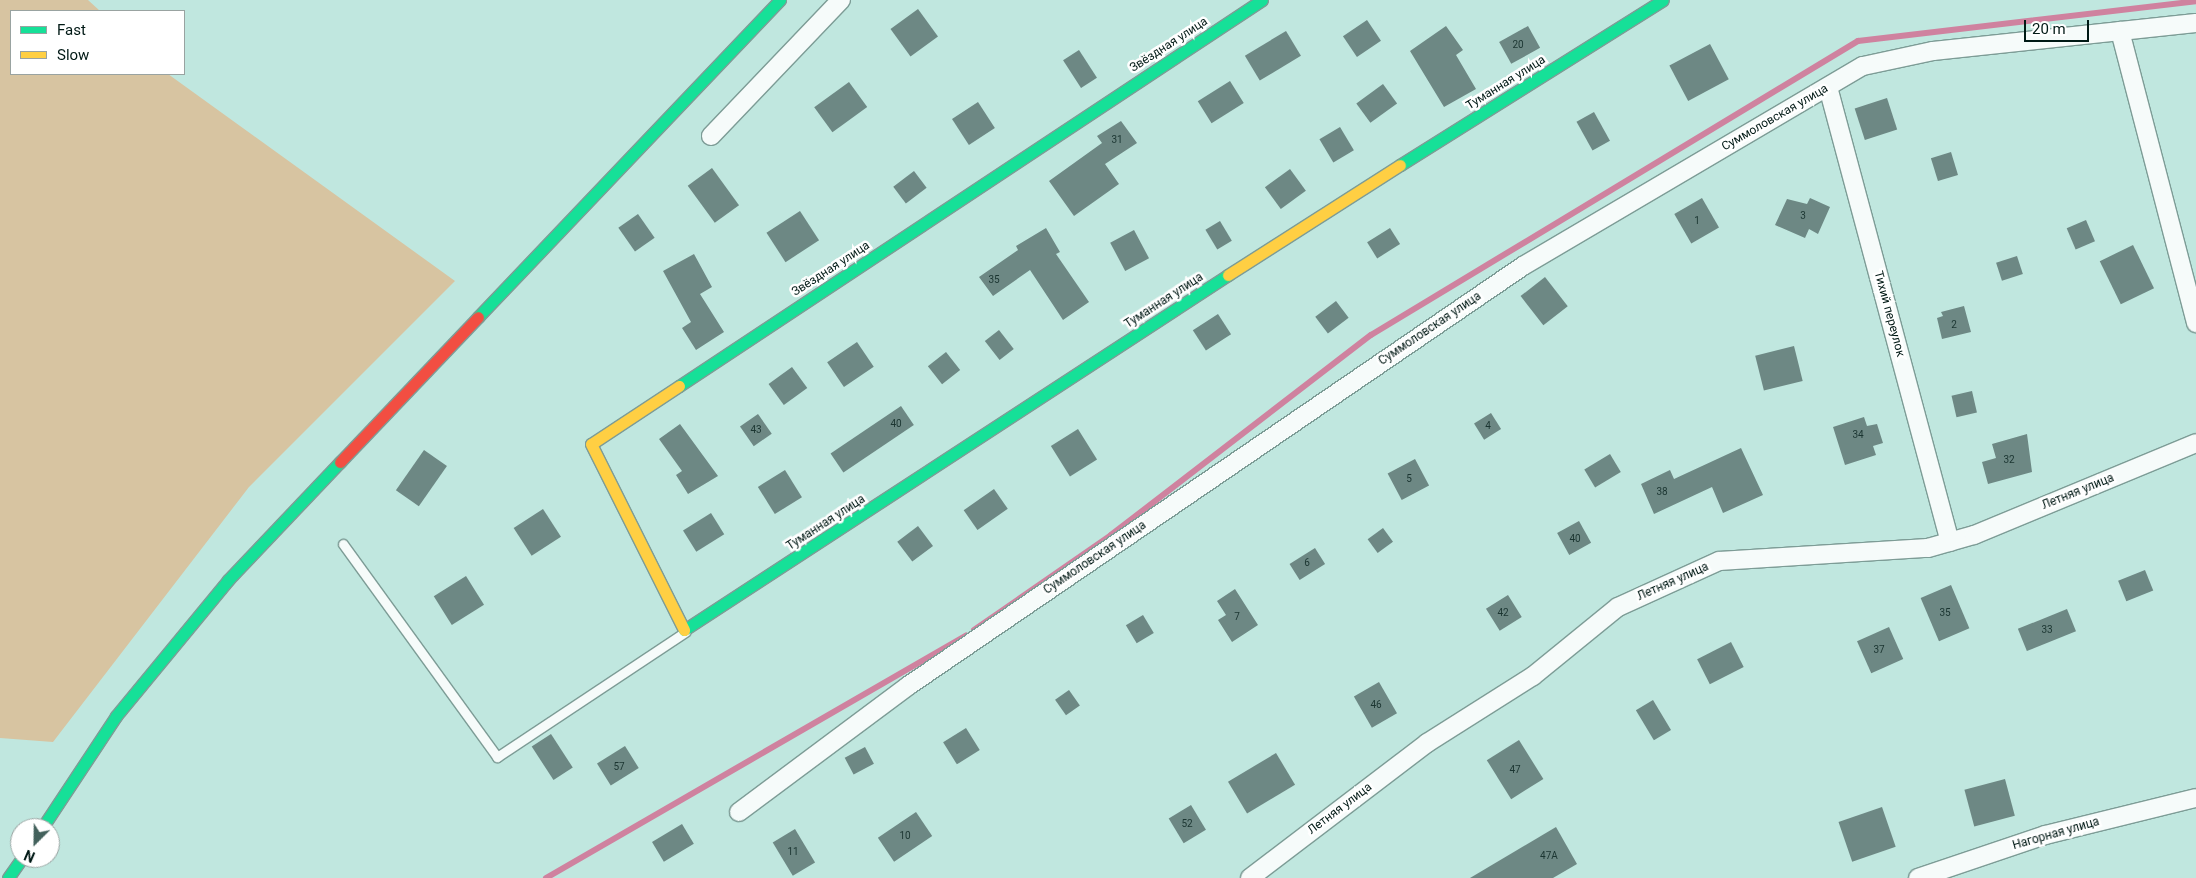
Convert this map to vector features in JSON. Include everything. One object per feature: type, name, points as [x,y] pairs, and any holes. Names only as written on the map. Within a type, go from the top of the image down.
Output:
[{"type":"street","points":[[49,818],[116,716],[228,580],[780,0]]},
{"type":"street","points":[[710,136],[841,0]]},
{"type":"street","name":"Звёздная улица","points":[[685,632],[590,444],[1262,0]]},
{"type":"street","name":"Туманная улица","points":[[685,632],[1290,234],[1663,0]]},
{"type":"street","name":"Суммоловская улица","points":[[739,812],[908,686],[1522,266],[1863,66],[1933,51],[2196,23]]},
{"type":"street","points":[[2120,31],[2196,323]]},
{"type":"street","name":"Тихий переулок","points":[[1828,87],[1950,542]]},
{"type":"street","name":"Летняя улица","points":[[1250,878],[1427,743],[1533,676],[1618,607],[1719,561],[1928,548],[1950,542],[2196,443]]},
{"type":"street","name":"Нагорная улица","points":[[1918,878],[2045,835],[2196,798]]},
{"type":"lane","points":[[343,544],[497,757],[685,632]]},
{"type":"shaded area","points":[[0,0],[88,0],[99,10],[10,10],[10,75],[169,75],[455,281],[249,487],[53,742],[0,738]]},
{"type":"building","points":[[918,9],[938,37],[910,56],[890,29]]},
{"type":"building","points":[[1367,20],[1381,41],[1357,57],[1343,36]]},
{"type":"building","points":[[1446,26],[1463,50],[1456,55],[1476,89],[1444,107],[1410,51]]},
{"type":"building","points":[[1528,26],[1540,48],[1511,64],[1499,42]]},
{"type":"building","points":[[1286,31],[1301,56],[1260,81],[1245,56]]},
{"type":"building","points":[[1710,44],[1729,79],[1688,101],[1669,66]]},
{"type":"building","points":[[1079,50],[1097,78],[1081,88],[1063,60]]},
{"type":"building","points":[[1230,81],[1244,103],[1212,123],[1198,101]]},
{"type":"building","points":[[849,82],[867,107],[832,132],[814,107]]},
{"type":"building","points":[[1383,84],[1397,103],[1370,123],[1356,103]]},
{"type":"building","points":[[1887,98],[1897,129],[1865,140],[1855,109]]},
{"type":"building","points":[[978,102],[995,128],[969,145],[952,119]]},
{"type":"building","points":[[1594,112],[1610,141],[1593,151],[1577,122]]},
{"type":"building","points":[[1121,121],[1137,143],[1105,164],[1119,184],[1074,216],[1049,181],[1102,143],[1097,136]]},
{"type":"building","points":[[1340,127],[1354,150],[1333,163],[1319,139]]},
{"type":"building","points":[[1951,152],[1958,175],[1938,181],[1931,158]]},
{"type":"building","points":[[712,168],[739,205],[715,223],[688,186]]},
{"type":"building","points":[[1290,169],[1306,191],[1281,209],[1265,187]]},
{"type":"building","points":[[914,171],[927,188],[906,203],[893,187]]},
{"type":"building","points":[[1702,198],[1719,227],[1691,243],[1674,214]]},
{"type":"building","points":[[1810,198],[1830,207],[1818,234],[1809,229],[1805,238],[1775,225],[1787,199],[1807,204]]},
{"type":"building","points":[[800,211],[819,240],[786,262],[766,233]]},
{"type":"building","points":[[638,214],[655,238],[635,252],[618,228]]},
{"type":"building","points":[[2086,220],[2095,241],[2076,249],[2067,228]]},
{"type":"building","points":[[1220,221],[1232,241],[1217,249],[1205,230]]},
{"type":"building","points":[[1046,228],[1060,252],[1056,254],[1089,302],[1063,320],[1030,270],[993,296],[979,277],[1018,250],[1016,246]]},
{"type":"building","points":[[1390,228],[1400,244],[1377,258],[1367,242]]},
{"type":"building","points":[[1134,230],[1149,258],[1125,271],[1110,243]]},
{"type":"building","points":[[2133,245],[2154,288],[2121,304],[2100,261]]},
{"type":"building","points":[[694,254],[712,287],[700,294],[724,332],[696,350],[682,328],[691,322],[663,271]]},
{"type":"building","points":[[2017,256],[2023,274],[2002,281],[1996,263]]},
{"type":"building","points":[[1545,277],[1568,306],[1543,325],[1521,296]]},
{"type":"building","points":[[1336,301],[1349,318],[1328,333],[1315,317]]},
{"type":"building","points":[[1964,306],[1971,332],[1942,339],[1937,318],[1943,316],[1941,312]]},
{"type":"building","points":[[1218,314],[1231,334],[1206,350],[1193,330]]},
{"type":"building","points":[[999,330],[1014,349],[1000,360],[985,341]]},
{"type":"building","points":[[857,342],[874,367],[844,387],[827,362]]},
{"type":"building","points":[[1794,346],[1803,381],[1764,391],[1755,356]]},
{"type":"building","points":[[946,352],[960,370],[942,384],[928,366]]},
{"type":"building","points":[[792,367],[807,388],[784,405],[769,384]]},
{"type":"building","points":[[1972,391],[1977,412],[1956,417],[1952,396]]},
{"type":"building","points":[[901,406],[914,425],[843,473],[831,454]]},
{"type":"building","points":[[1491,413],[1501,429],[1484,440],[1474,424]]},
{"type":"building","points":[[758,414],[772,434],[754,446],[740,427]]},
{"type":"building","points":[[1864,417],[1867,426],[1877,424],[1883,443],[1873,446],[1876,455],[1845,465],[1833,427]]},
{"type":"building","points":[[680,424],[718,476],[688,494],[676,475],[682,471],[659,439]]},
{"type":"building","points":[[1078,429],[1097,460],[1070,476],[1051,446]]},
{"type":"building","points":[[2027,434],[2032,472],[1988,484],[1982,462],[1996,458],[1992,444]]},
{"type":"building","points":[[1741,448],[1763,495],[1723,513],[1712,487],[1654,514],[1641,484],[1670,470],[1674,479]]},
{"type":"building","points":[[424,450],[447,466],[419,506],[396,490]]},
{"type":"building","points":[[1610,454],[1621,472],[1595,487],[1584,469]]},
{"type":"building","points":[[1415,459],[1429,485],[1402,500],[1388,474]]},
{"type":"building","points":[[785,470],[802,497],[775,514],[758,487]]},
{"type":"building","points":[[994,489],[1008,509],[977,530],[964,510]]},
{"type":"building","points":[[543,509],[561,537],[532,556],[514,528]]},
{"type":"building","points":[[711,513],[724,534],[696,552],[683,530]]},
{"type":"building","points":[[1579,521],[1591,543],[1569,555],[1557,533]]},
{"type":"building","points":[[918,526],[933,546],[912,562],[897,542]]},
{"type":"building","points":[[1383,528],[1393,542],[1378,553],[1368,539]]},
{"type":"building","points":[[1315,548],[1325,564],[1300,580],[1290,564]]},
{"type":"building","points":[[2145,570],[2153,590],[2126,601],[2118,581]]},
{"type":"building","points":[[466,576],[484,605],[452,625],[434,596]]},
{"type":"building","points":[[1951,585],[1969,628],[1939,641],[1921,598]]},
{"type":"building","points":[[1235,589],[1258,625],[1232,642],[1218,620],[1226,615],[1217,601]]},
{"type":"building","points":[[1508,595],[1522,617],[1500,631],[1486,609]]},
{"type":"building","points":[[2067,609],[2076,631],[2027,651],[2018,629]]},
{"type":"building","points":[[1143,615],[1154,633],[1137,643],[1126,625]]},
{"type":"building","points":[[1889,627],[1903,659],[1871,673],[1857,641]]},
{"type":"building","points":[[1731,642],[1744,667],[1710,684],[1697,659]]},
{"type":"building","points":[[1379,682],[1397,713],[1372,728],[1354,696]]},
{"type":"building","points":[[1069,690],[1080,706],[1066,715],[1055,700]]},
{"type":"building","points":[[1653,700],[1671,730],[1654,740],[1636,710]]},
{"type":"building","points":[[966,728],[980,750],[957,764],[943,742]]},
{"type":"building","points":[[551,734],[573,768],[553,780],[532,747]]},
{"type":"building","points":[[1519,740],[1543,779],[1511,799],[1487,760]]},
{"type":"building","points":[[625,746],[639,768],[611,786],[597,763]]},
{"type":"building","points":[[865,747],[874,764],[854,775],[845,758]]},
{"type":"building","points":[[1276,753],[1295,785],[1247,814],[1228,782]]},
{"type":"building","points":[[2005,779],[2015,816],[1974,827],[1964,790]]},
{"type":"building","points":[[1191,805],[1206,830],[1184,843],[1169,818]]},
{"type":"building","points":[[1882,807],[1896,847],[1852,862],[1839,822]]},
{"type":"building","points":[[916,812],[932,836],[894,862],[878,838]]},
{"type":"building","points":[[682,824],[694,844],[664,862],[652,842]]},
{"type":"building","points":[[1556,827],[1577,864],[1553,878],[1470,878]]},
{"type":"building","points":[[795,829],[815,862],[793,876],[773,842]]},
{"type":"waterway","points":[[974,630],[1111,535],[1371,335],[1858,41],[2196,1]]},
{"type":"waterway","points":[[546,878],[966,636]]},
{"type":"traffic: fast","points":[[478,317],[780,0]]},
{"type":"traffic: fast","points":[[679,386],[1262,0]]},
{"type":"traffic: fast","points":[[1400,165],[1663,0]]},
{"type":"traffic: fast","points":[[684,630],[1228,275]]},
{"type":"traffic: fast","points":[[49,818],[116,716],[228,580],[340,462]]},
{"type":"traffic: fast","points":[[8,878],[15,868]]},
{"type":"traffic: slow","points":[[1228,275],[1400,165]]},
{"type":"traffic: slow","points":[[679,386],[591,444],[684,630]]},
{"type":"traffic: jam","points":[[340,462],[478,317]]}]
